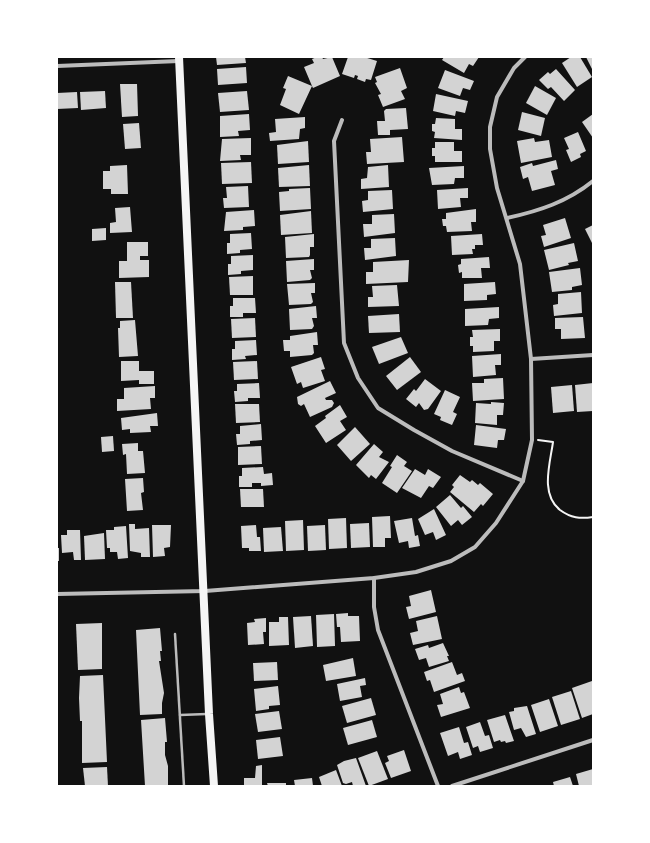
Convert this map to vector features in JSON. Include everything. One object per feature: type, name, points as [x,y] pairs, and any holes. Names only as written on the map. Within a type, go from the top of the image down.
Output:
[{"type":"main road","points":[[179,59],[205,591],[209,714],[214,786]]},
{"type":"street","points":[[57,594],[205,591],[374,578],[416,572],[451,561],[475,547],[496,523],[523,481],[532,440],[531,359],[520,264],[497,188],[490,149],[490,127],[497,97],[514,68],[525,57]]},
{"type":"street","points":[[57,66],[179,59]]},
{"type":"street","points":[[342,120],[334,142],[344,343],[358,378],[378,408],[452,451],[523,481]]},
{"type":"street","points":[[507,218],[558,204],[593,181]]},
{"type":"street","points":[[531,359],[593,355]]},
{"type":"street","points":[[374,578],[374,607],[378,630],[438,786]]},
{"type":"street","points":[[452,786],[593,740]]},
{"type":"lane","points":[[175,634],[184,786]]},
{"type":"lane","points":[[180,715],[209,714]]},
{"type":"path","points":[[532,440],[553,442],[548,480],[549,494],[555,506],[568,516],[582,518],[593,517]]},
{"type":"building","points":[[216,57],[245,57],[246,63],[217,65]]},
{"type":"building","points":[[317,57],[322,57],[323,59],[332,57],[340,76],[313,88],[304,67],[314,63],[312,59]]},
{"type":"building","points":[[348,57],[364,57],[377,61],[371,80],[366,79],[365,82],[357,79],[358,76],[355,75],[354,78],[342,74]]},
{"type":"building","points":[[444,57],[479,57],[473,66],[469,64],[464,73],[442,60]]},
{"type":"building","points":[[571,57],[580,57],[592,77],[577,87],[562,63]]},
{"type":"building","points":[[586,57],[593,57],[593,71]]},
{"type":"building","points":[[246,67],[247,83],[218,85],[217,69]]},
{"type":"building","points":[[400,68],[407,88],[401,91],[405,99],[383,107],[378,95],[381,94],[375,83],[377,82],[375,77]]},
{"type":"building","points":[[556,69],[575,90],[564,101],[551,87],[548,89],[539,80],[548,72],[550,74]]},
{"type":"building","points":[[445,70],[474,81],[470,90],[463,88],[460,96],[438,88]]},
{"type":"building","points":[[288,76],[312,86],[299,114],[280,105],[286,89],[283,88]]},
{"type":"building","points":[[120,84],[137,84],[138,116],[122,117]]},
{"type":"building","points":[[535,86],[556,98],[547,115],[526,103]]},
{"type":"building","points":[[105,91],[106,108],[81,110],[80,92]]},
{"type":"building","points":[[247,91],[249,110],[220,112],[218,93]]},
{"type":"building","points":[[77,92],[78,108],[57,109],[57,93]]},
{"type":"building","points":[[436,94],[468,101],[465,113],[456,111],[455,116],[433,111]]},
{"type":"building","points":[[406,108],[408,129],[390,130],[390,135],[378,135],[377,121],[385,121],[384,111],[386,109]]},
{"type":"building","points":[[522,112],[545,118],[541,136],[518,130]]},
{"type":"building","points":[[249,114],[250,130],[238,131],[239,136],[220,137],[220,116]]},
{"type":"building","points":[[593,114],[593,138],[582,122]]},
{"type":"building","points":[[305,117],[305,128],[300,129],[299,139],[270,141],[269,133],[276,132],[275,119]]},
{"type":"building","points":[[436,118],[455,119],[455,129],[462,129],[462,140],[434,138],[435,132],[432,131],[432,124],[435,124]]},
{"type":"building","points":[[139,123],[141,148],[125,149],[123,124]]},
{"type":"building","points":[[578,132],[586,151],[580,154],[581,157],[571,162],[566,150],[569,149],[564,138]]},
{"type":"building","points":[[402,137],[404,162],[367,164],[366,152],[371,152],[370,139]]},
{"type":"building","points":[[251,138],[251,155],[240,155],[241,160],[220,161],[222,139]]},
{"type":"building","points":[[534,138],[535,142],[549,140],[552,157],[521,163],[517,141]]},
{"type":"building","points":[[308,141],[309,162],[278,164],[277,145]]},
{"type":"building","points":[[435,142],[454,142],[454,151],[462,151],[462,162],[435,162],[435,156],[432,156],[432,148],[435,148]]},
{"type":"building","points":[[556,160],[558,169],[551,171],[555,185],[532,191],[528,177],[523,179],[520,167],[532,163],[533,166]]},
{"type":"building","points":[[251,162],[252,183],[222,184],[221,163]]},
{"type":"building","points":[[127,165],[128,194],[111,194],[111,189],[103,189],[103,171],[110,171],[110,166]]},
{"type":"building","points":[[309,165],[310,186],[279,187],[278,168]]},
{"type":"building","points":[[388,165],[389,187],[361,189],[361,179],[367,178],[368,167]]},
{"type":"building","points":[[464,166],[464,178],[455,178],[454,184],[432,185],[429,168]]},
{"type":"building","points":[[248,186],[249,207],[224,208],[223,198],[227,198],[226,187]]},
{"type":"building","points":[[310,188],[311,209],[280,211],[279,192],[289,191],[289,189]]},
{"type":"building","points":[[468,188],[468,198],[460,198],[461,207],[438,209],[437,190]]},
{"type":"building","points":[[392,190],[393,209],[363,212],[362,201],[368,200],[368,191]]},
{"type":"building","points":[[130,207],[132,232],[110,233],[110,223],[116,222],[115,208]]},
{"type":"building","points":[[476,209],[476,222],[471,222],[472,231],[447,232],[446,226],[443,226],[442,219],[446,219],[446,213]]},
{"type":"building","points":[[254,210],[255,226],[243,227],[243,230],[224,231],[226,212]]},
{"type":"building","points":[[311,211],[312,233],[281,235],[280,215]]},
{"type":"building","points":[[394,214],[395,233],[364,237],[363,224],[372,224],[372,215]]},
{"type":"building","points":[[565,218],[571,238],[544,247],[541,236],[546,235],[543,225]]},
{"type":"building","points":[[593,225],[593,245],[585,229]]},
{"type":"building","points":[[106,228],[106,240],[92,241],[92,229]]},
{"type":"building","points":[[251,233],[252,249],[240,250],[240,253],[227,254],[227,243],[230,243],[230,234]]},
{"type":"building","points":[[314,234],[314,247],[310,247],[309,257],[286,258],[285,237]]},
{"type":"building","points":[[482,234],[483,245],[475,245],[475,249],[472,249],[473,254],[452,255],[451,236]]},
{"type":"building","points":[[395,238],[396,256],[365,260],[364,248],[371,248],[371,239]]},
{"type":"building","points":[[127,242],[148,242],[148,256],[140,256],[140,260],[149,260],[149,277],[119,278],[119,261],[127,261]]},
{"type":"building","points":[[574,243],[578,261],[549,270],[544,250]]},
{"type":"building","points":[[253,255],[253,270],[241,271],[241,274],[228,275],[228,264],[231,264],[231,256]]},
{"type":"building","points":[[489,257],[490,268],[481,268],[482,278],[462,278],[462,272],[459,273],[458,265],[461,264],[461,259]]},
{"type":"building","points":[[314,259],[314,270],[310,270],[312,278],[310,280],[287,282],[286,261]]},
{"type":"building","points":[[409,260],[408,282],[366,284],[366,272],[373,272],[373,262]]},
{"type":"building","points":[[580,268],[582,285],[572,287],[572,290],[552,292],[549,272]]},
{"type":"building","points":[[253,276],[253,295],[230,295],[229,277]]},
{"type":"building","points":[[115,282],[131,282],[133,318],[116,318]]},
{"type":"building","points":[[495,282],[496,294],[487,295],[487,300],[464,301],[464,284]]},
{"type":"building","points":[[315,283],[315,293],[311,293],[313,302],[311,304],[289,305],[287,284]]},
{"type":"building","points":[[397,285],[399,306],[368,307],[368,297],[373,297],[372,286]]},
{"type":"building","points":[[581,292],[582,313],[554,316],[553,305],[558,304],[558,294]]},
{"type":"building","points":[[233,298],[255,298],[256,313],[243,313],[243,317],[230,317],[230,306],[233,306]]},
{"type":"building","points":[[316,306],[317,318],[312,318],[314,326],[312,329],[290,330],[289,309]]},
{"type":"building","points":[[499,307],[499,318],[489,319],[488,325],[465,326],[465,309]]},
{"type":"building","points":[[399,314],[400,332],[369,333],[368,316]]},
{"type":"building","points":[[583,317],[585,338],[561,339],[561,329],[555,329],[555,318]]},
{"type":"building","points":[[255,318],[256,337],[232,338],[231,319]]},
{"type":"building","points":[[135,320],[138,356],[119,357],[118,328],[120,328],[120,321]]},
{"type":"building","points":[[500,329],[500,341],[494,341],[494,351],[473,352],[473,346],[470,346],[470,337],[473,337],[472,330]]},
{"type":"building","points":[[317,332],[318,345],[313,345],[314,353],[312,355],[290,357],[290,351],[284,351],[283,340],[290,340],[290,336]]},
{"type":"building","points":[[401,337],[408,353],[379,364],[372,347]]},
{"type":"building","points":[[256,340],[257,355],[245,356],[246,359],[232,360],[232,349],[235,349],[235,341]]},
{"type":"building","points":[[501,354],[501,365],[495,365],[496,375],[473,377],[472,356]]},
{"type":"building","points":[[321,357],[325,369],[321,370],[325,381],[303,388],[301,382],[297,384],[291,367]]},
{"type":"building","points":[[410,357],[421,372],[397,390],[386,376]]},
{"type":"building","points":[[121,361],[139,361],[139,371],[154,371],[154,384],[139,384],[139,380],[121,381]]},
{"type":"building","points":[[257,361],[258,379],[234,380],[233,362]]},
{"type":"building","points":[[503,378],[504,399],[473,401],[472,383],[484,383],[484,379]]},
{"type":"building","points":[[425,379],[441,391],[428,409],[424,410],[419,403],[416,407],[406,399],[414,389],[416,391]]},
{"type":"building","points":[[330,381],[336,393],[325,398],[326,400],[332,400],[334,403],[332,407],[310,417],[304,404],[301,406],[298,404],[297,397]]},
{"type":"building","points":[[259,383],[260,398],[248,398],[248,401],[235,402],[234,391],[237,391],[237,384]]},
{"type":"building","points":[[593,383],[593,411],[577,412],[575,385]]},
{"type":"building","points":[[572,385],[574,411],[553,413],[551,387]]},
{"type":"building","points":[[155,386],[155,398],[150,398],[151,409],[117,411],[117,399],[124,399],[124,388]]},
{"type":"building","points":[[445,390],[460,397],[453,412],[457,414],[452,425],[440,420],[441,417],[434,414]]},
{"type":"building","points":[[491,402],[504,403],[503,415],[497,415],[497,425],[475,423],[476,403],[491,404]]},
{"type":"building","points":[[235,404],[259,404],[260,422],[236,423]]},
{"type":"building","points":[[340,405],[347,417],[340,421],[346,430],[326,443],[315,426],[326,418],[325,416]]},
{"type":"building","points":[[157,413],[158,426],[150,426],[151,432],[130,433],[130,429],[122,430],[121,418]]},
{"type":"building","points":[[261,424],[262,440],[250,441],[250,444],[237,445],[236,434],[240,434],[240,426]]},
{"type":"building","points":[[476,425],[506,429],[504,440],[498,440],[497,448],[474,445]]},
{"type":"building","points":[[355,427],[370,444],[351,461],[337,445]]},
{"type":"building","points":[[113,436],[114,451],[102,452],[101,437]]},
{"type":"building","points":[[138,443],[138,451],[143,451],[145,473],[127,474],[126,454],[123,455],[122,444]]},
{"type":"building","points":[[374,444],[383,452],[379,457],[389,462],[376,479],[371,475],[369,478],[356,465]]},
{"type":"building","points":[[261,446],[262,464],[238,465],[238,447]]},
{"type":"building","points":[[397,455],[407,462],[404,466],[412,471],[397,493],[382,483],[392,467],[390,466]]},
{"type":"building","points":[[263,467],[264,474],[272,473],[273,485],[261,486],[261,483],[252,483],[252,487],[239,487],[239,476],[242,476],[242,468]]},
{"type":"building","points":[[415,469],[425,475],[428,469],[441,477],[433,488],[429,486],[421,498],[402,488]]},
{"type":"building","points":[[460,475],[470,482],[472,480],[478,485],[480,483],[493,494],[483,506],[481,504],[474,512],[450,492],[454,487],[452,485]]},
{"type":"building","points":[[143,478],[144,492],[141,493],[143,510],[127,511],[125,479]]},
{"type":"building","points":[[240,489],[263,489],[264,507],[241,507]]},
{"type":"building","points":[[450,495],[461,508],[463,506],[472,517],[462,525],[458,520],[451,526],[436,507]]},
{"type":"building","points":[[434,509],[446,535],[436,540],[433,532],[425,535],[418,519]]},
{"type":"building","points":[[390,516],[391,538],[385,538],[385,547],[373,547],[372,517]]},
{"type":"building","points":[[346,518],[347,548],[329,549],[328,519]]},
{"type":"building","points":[[412,518],[415,536],[418,535],[420,546],[409,548],[408,541],[399,543],[394,521]]},
{"type":"building","points":[[303,520],[304,550],[286,551],[285,521]]},
{"type":"building","points":[[369,523],[370,547],[351,548],[350,524]]},
{"type":"building","points":[[129,524],[135,524],[135,529],[149,528],[150,557],[141,557],[141,553],[130,551]]},
{"type":"building","points":[[152,525],[171,525],[170,547],[164,548],[165,556],[153,557]]},
{"type":"building","points":[[256,525],[257,537],[260,537],[261,551],[249,551],[249,548],[242,548],[241,526]]},
{"type":"building","points":[[325,525],[326,550],[308,551],[307,526]]},
{"type":"building","points":[[126,526],[128,558],[118,559],[117,552],[110,552],[110,548],[107,548],[106,530],[114,530],[114,527]]},
{"type":"building","points":[[281,527],[283,551],[264,552],[263,528]]},
{"type":"building","points":[[67,530],[80,530],[81,560],[74,560],[73,552],[62,553],[61,535],[67,535]]},
{"type":"building","points":[[104,533],[105,559],[85,560],[84,536]]},
{"type":"building","points":[[57,548],[59,548],[59,561],[57,561]]},
{"type":"building","points":[[431,590],[436,612],[409,619],[406,607],[411,606],[409,596]]},
{"type":"building","points":[[348,613],[348,616],[359,616],[360,641],[341,642],[340,627],[337,627],[336,614]]},
{"type":"building","points":[[334,614],[335,646],[317,647],[316,615]]},
{"type":"building","points":[[311,616],[313,646],[295,648],[293,617]]},
{"type":"building","points":[[437,616],[442,639],[413,645],[410,633],[418,631],[416,621]]},
{"type":"building","points":[[279,617],[288,617],[289,645],[269,646],[269,622],[279,622]]},
{"type":"building","points":[[266,618],[266,632],[263,632],[264,644],[248,645],[247,623],[255,622],[254,619]]},
{"type":"building","points":[[102,623],[102,669],[78,670],[76,624]]},
{"type":"building","points":[[160,628],[162,651],[160,651],[161,661],[159,661],[164,693],[162,714],[140,715],[136,630]]},
{"type":"building","points":[[443,643],[449,656],[447,656],[449,661],[429,667],[426,658],[419,660],[415,649],[428,645],[429,648]]},
{"type":"building","points":[[353,658],[356,676],[326,681],[323,665]]},
{"type":"building","points":[[277,662],[278,680],[254,681],[253,663]]},
{"type":"building","points":[[452,662],[457,675],[462,673],[465,681],[434,692],[430,680],[427,681],[424,672]]},
{"type":"building","points":[[103,675],[107,762],[82,763],[82,721],[80,721],[79,698],[80,676]]},
{"type":"building","points":[[365,678],[366,685],[360,686],[362,697],[340,701],[337,684]]},
{"type":"building","points":[[592,681],[593,714],[582,718],[572,688]]},
{"type":"building","points":[[278,686],[280,705],[269,706],[269,709],[256,711],[254,689]]},
{"type":"building","points":[[459,687],[461,693],[464,692],[470,708],[441,717],[437,705],[443,704],[440,694]]},
{"type":"building","points":[[571,691],[580,719],[561,725],[552,697]]},
{"type":"building","points":[[371,698],[376,715],[347,723],[342,706]]},
{"type":"building","points":[[549,699],[558,726],[540,732],[531,705]]},
{"type":"building","points":[[527,706],[536,734],[526,737],[521,728],[514,730],[509,712],[514,711],[514,708]]},
{"type":"building","points":[[279,711],[282,729],[258,732],[255,714]]},
{"type":"building","points":[[505,715],[514,741],[506,743],[505,741],[501,742],[500,740],[494,742],[487,720]]},
{"type":"building","points":[[165,718],[167,742],[165,742],[165,755],[168,766],[168,786],[145,786],[141,720]]},
{"type":"building","points":[[372,720],[377,737],[348,745],[343,728]]},
{"type":"building","points":[[480,722],[485,736],[489,735],[493,748],[480,752],[478,746],[473,748],[466,727]]},
{"type":"building","points":[[459,727],[464,743],[468,742],[472,755],[460,759],[458,752],[448,756],[440,733]]},
{"type":"building","points":[[280,737],[283,756],[258,759],[256,740]]},
{"type":"building","points":[[404,750],[411,771],[391,778],[385,763],[389,761],[387,756]]},
{"type":"building","points":[[377,751],[388,779],[369,786],[358,758]]},
{"type":"building","points":[[356,758],[366,786],[353,786],[352,782],[346,784],[343,783],[337,765],[344,761]]},
{"type":"building","points":[[262,765],[262,786],[244,786],[244,778],[255,778],[256,766]]},
{"type":"building","points":[[107,767],[108,786],[85,786],[83,768]]},
{"type":"building","points":[[593,769],[593,786],[579,786],[576,774]]},
{"type":"building","points":[[336,770],[342,786],[322,786],[319,777]]},
{"type":"building","points":[[570,777],[573,786],[554,786],[553,782]]},
{"type":"building","points":[[312,778],[313,786],[295,786],[294,780]]},
{"type":"building","points":[[267,783],[286,783],[286,786],[268,786]]}]
